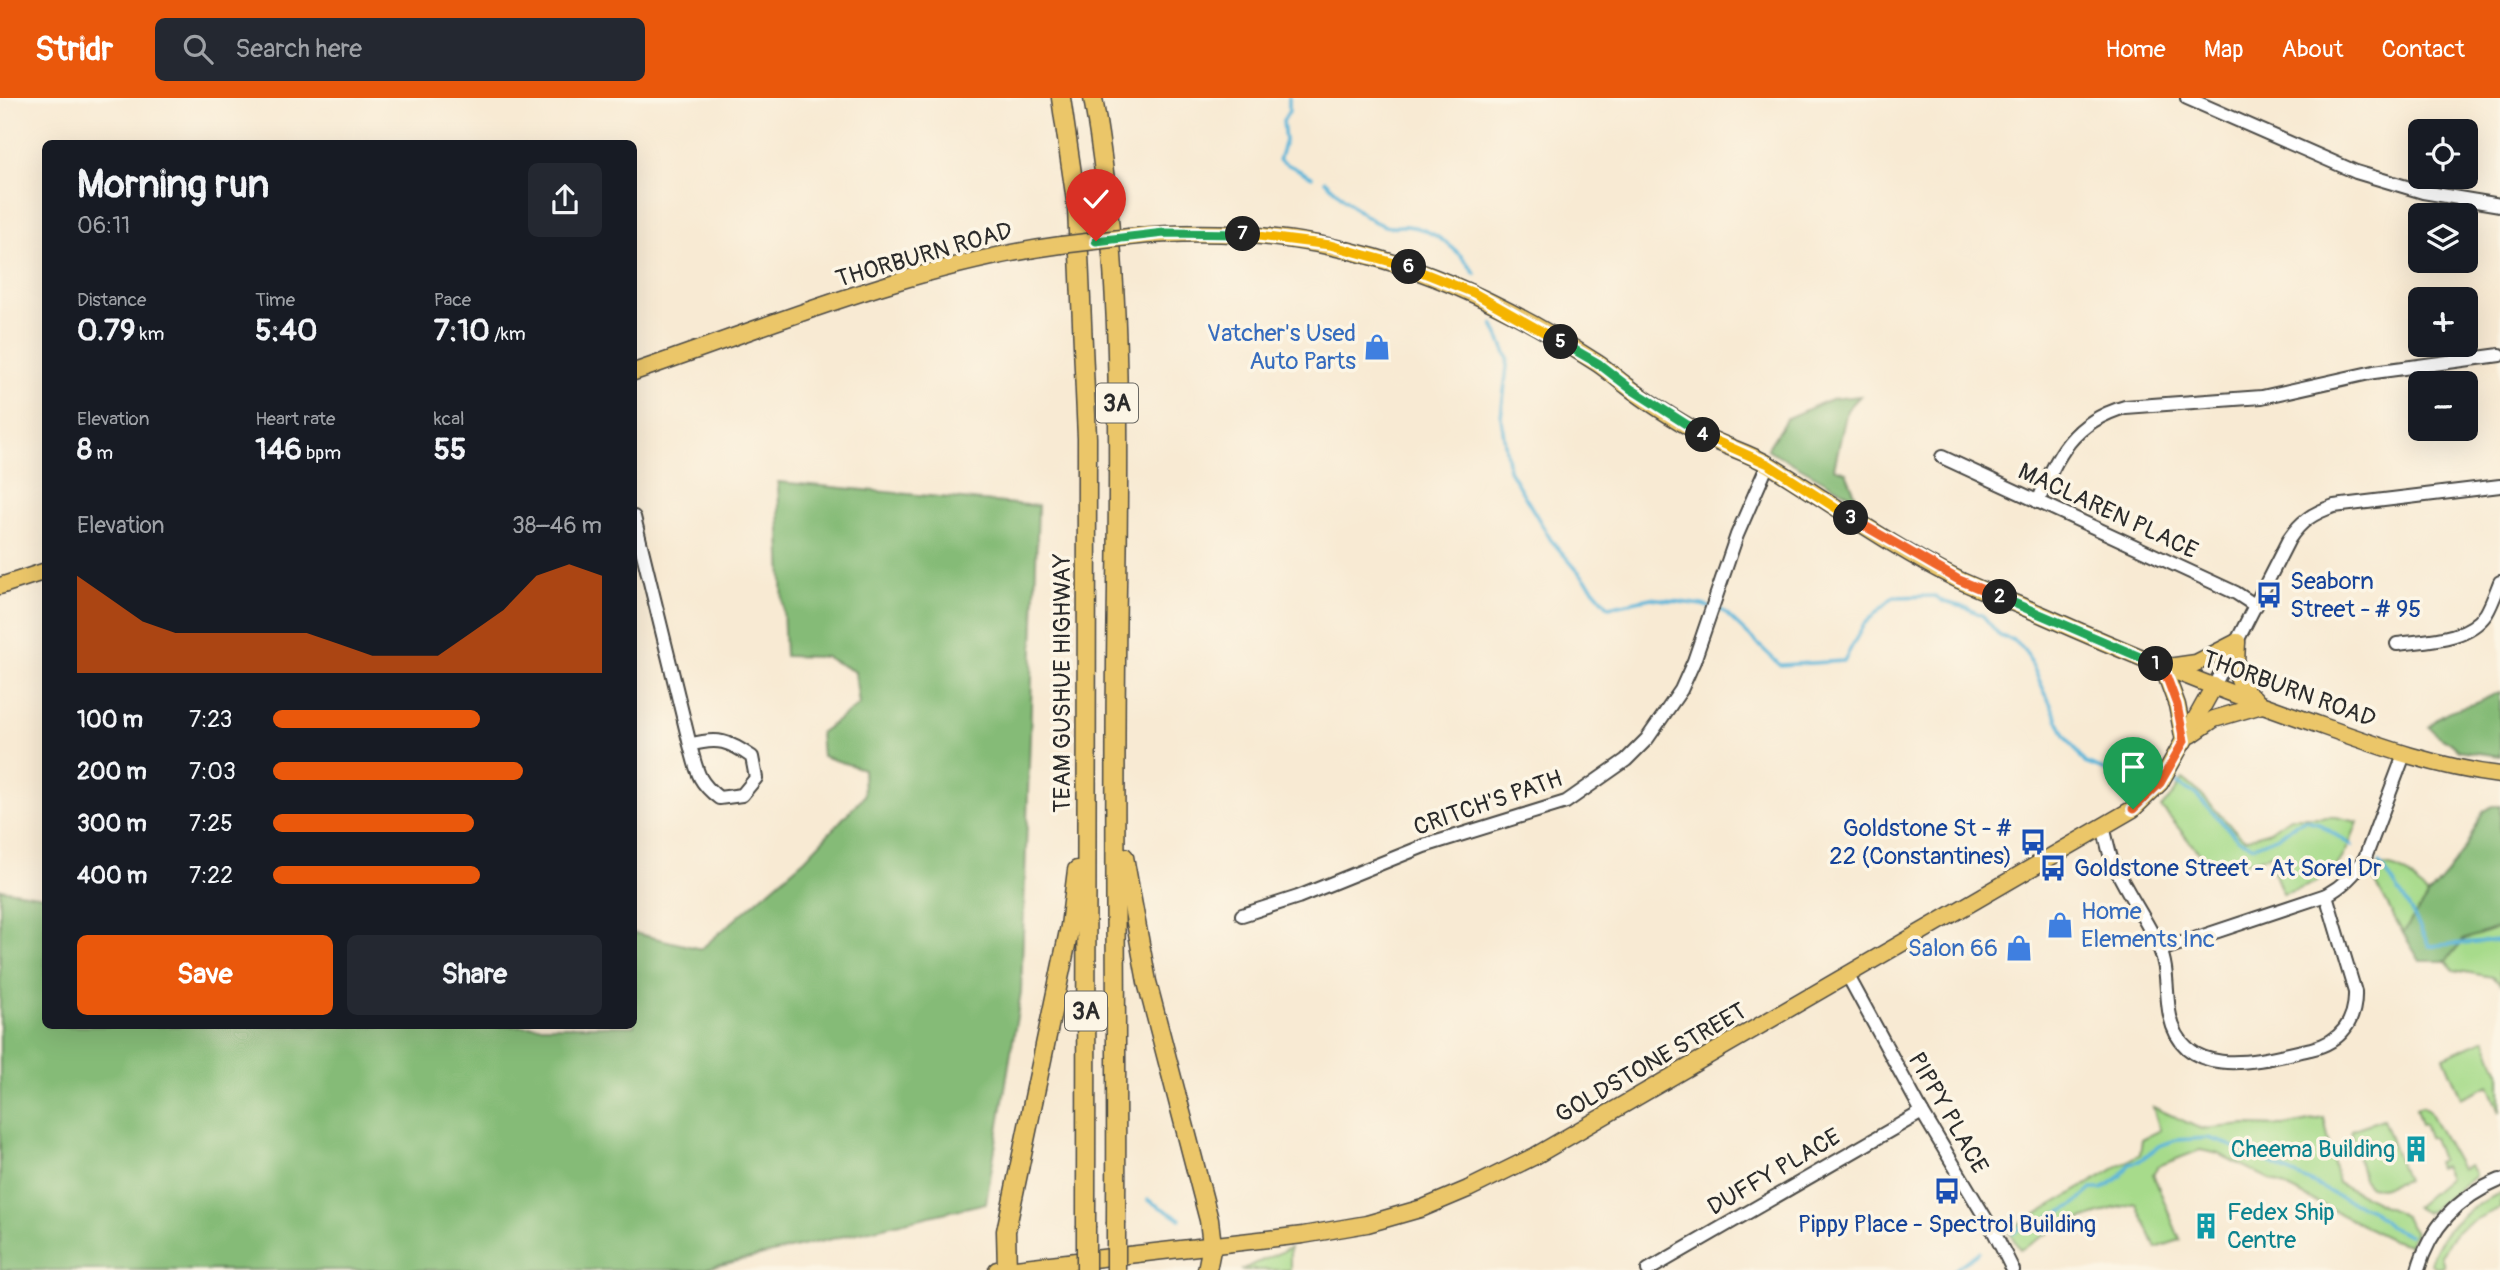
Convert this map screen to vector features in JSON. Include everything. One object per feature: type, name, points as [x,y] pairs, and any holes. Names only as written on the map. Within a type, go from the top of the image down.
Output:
[{"type":"highway","name":"TEAM GUSHUE HIGHWAY","points":[[1062,98],[1077,208],[1087,438],[1086,1270]]},
{"type":"highway","name":"3A","points":[[1093,98],[1107,203],[1115,307],[1118,437],[1115,797],[1116,1270]]},
{"type":"highway","points":[[1003,1270],[1006,1231],[1070,926],[1087,797]]},
{"type":"highway","points":[[1115,797],[1147,982],[1209,1220],[1212,1245],[1208,1270]]},
{"type":"main road","name":"THORBURN ROAD","points":[[637,371],[934,270],[1004,254],[1129,237],[1209,232],[1276,236],[1368,254],[1415,269],[1474,293],[1525,321],[1599,364],[1631,389],[1703,435],[1768,464],[1877,534],[1959,580],[2163,667],[2262,705],[2404,755],[2500,775]]},
{"type":"main road","points":[[0,586],[42,572]]},
{"type":"main road","points":[[2237,642],[2196,663],[2163,667],[2177,705],[2184,741],[2214,719],[2262,705]]},
{"type":"main road","points":[[2237,642],[2235,670],[2238,680],[2244,691],[2262,705]]},
{"type":"main road","name":"GOLDSTONE STREET","points":[[1003,1270],[1303,1235],[1358,1226],[1423,1208],[1468,1189],[1535,1156],[2133,809],[2164,778],[2214,686]]},
{"type":"street","points":[[2188,98],[2357,172],[2423,192],[2500,205]]},
{"type":"street","points":[[2038,502],[2062,451],[2082,428],[2109,412],[2125,407],[2262,397],[2374,372],[2500,355]]},
{"type":"street","name":"MACLAREN PLACE","points":[[1942,457],[2236,593],[2256,606]]},
{"type":"street","name":"CRITCH'S PATH","points":[[1242,915],[1298,897],[1424,846],[1553,807],[1577,796],[1626,760],[1657,726],[1688,676],[1737,535],[1768,464]]},
{"type":"street","points":[[2214,686],[2289,539],[2298,525],[2314,513],[2334,506],[2500,486]]},
{"type":"street","points":[[637,529],[690,745],[702,785],[719,798],[742,795],[756,778],[752,757],[732,743],[708,740],[690,745]]},
{"type":"street","points":[[2397,644],[2464,632],[2485,614],[2500,582]]},
{"type":"street","points":[[2161,950],[2326,895],[2349,879],[2365,858],[2404,755]]},
{"type":"street","points":[[2103,827],[2111,857],[2161,950],[2170,1017],[2185,1044],[2196,1053],[2225,1063],[2242,1064],[2322,1046],[2334,1040],[2353,1018],[2356,1005],[2351,976],[2326,895]]},
{"type":"street","name":"PIPPY PLACE","points":[[1848,976],[2013,1270]]},
{"type":"street","name":"DUFFY PLACE","points":[[1648,1270],[1922,1112]]},
{"type":"street","points":[[2418,1270],[2432,1236],[2455,1207],[2470,1194],[2500,1180]]},
{"type":"green space","points":[[1860,396],[1847,410],[1834,468],[1846,472],[1857,499],[1767,449],[1787,418],[1831,399]]},
{"type":"green space","points":[[778,482],[1038,506],[1021,992],[986,1203],[699,1270],[0,1270],[0,889],[42,896],[42,1029],[637,1029],[637,934],[701,949],[805,859],[864,796],[863,769],[822,756],[820,733],[859,705],[855,672],[826,657],[785,656]]},
{"type":"green space","points":[[2500,692],[2500,756],[2458,750],[2429,727],[2450,711],[2477,703]]},
{"type":"green space","points":[[2183,779],[2245,839],[2270,831],[2290,817],[2336,817],[2358,822],[2346,851],[2332,870],[2313,883],[2283,894],[2270,862],[2274,853],[2256,860],[2215,866],[2193,846],[2161,808]]},
{"type":"green space","points":[[2500,806],[2500,927],[2463,940],[2446,961],[2420,961],[2403,933],[2466,846],[2483,811]]},
{"type":"green space","points":[[2376,866],[2400,870],[2428,896],[2403,933],[2371,874]]},
{"type":"green space","points":[[2500,927],[2500,984],[2492,977],[2454,970],[2446,961],[2463,940]]},
{"type":"green space","points":[[2485,1039],[2500,1074],[2500,1112],[2489,1085],[2461,1098],[2444,1057]]},
{"type":"green space","points":[[2422,1106],[2428,1110],[2461,1169],[2469,1165],[2475,1173],[2474,1177],[2430,1211],[2424,1212],[2415,1207],[2449,1178],[2443,1166],[2438,1168],[2436,1162],[2441,1160],[2433,1138],[2429,1138],[2424,1124],[2421,1125],[2416,1108]]},
{"type":"green space","points":[[2153,1107],[2201,1129],[2246,1125],[2284,1126],[2324,1118],[2338,1183],[2404,1216],[2415,1232],[2409,1245],[2392,1240],[2219,1154],[2200,1150],[2158,1166],[2153,1174],[2180,1240],[2156,1248],[2136,1203],[2059,1227],[2020,1250],[2008,1230],[2140,1154],[2142,1139],[2160,1130]]},
{"type":"green space","points":[[2383,1119],[2406,1180],[2381,1188],[2370,1187],[2363,1179],[2351,1130]]},
{"type":"green space","points":[[2500,1193],[2500,1208],[2458,1231],[2441,1256],[2444,1265],[2432,1265],[2430,1263],[2434,1251],[2457,1220]]},
{"type":"green space","points":[[1290,1248],[1290,1270],[1241,1270]]},
{"type":"waterway","points":[[1289,98],[1289,111],[1283,121],[1285,141],[1279,160],[1312,177]]},
{"type":"waterway","points":[[1325,181],[1361,213],[1377,223],[1388,227],[1417,228],[1437,236],[1446,242],[1475,274]]},
{"type":"waterway","points":[[1493,324],[1508,358],[1501,417],[1509,470],[1551,540],[1609,607],[1651,598],[1702,605],[1723,611],[1780,665],[1844,661],[1864,624],[1893,597],[1935,596],[1983,616],[2000,636],[2013,640],[2025,650],[2065,735],[2085,763],[2109,772],[2134,767],[2151,769],[2161,774]]},
{"type":"waterway","points":[[2168,778],[2195,794],[2239,840],[2254,846],[2281,835],[2295,824],[2306,820],[2318,823],[2352,846]]},
{"type":"waterway","points":[[2379,863],[2407,903],[2429,946],[2500,940]]},
{"type":"waterway","points":[[2013,1233],[2025,1224],[2042,1225],[2048,1218],[2073,1206],[2092,1189],[2102,1189],[2108,1185],[2121,1176],[2130,1163],[2139,1161],[2159,1146],[2176,1140],[2209,1138],[2373,1211],[2390,1227],[2409,1235]]},
{"type":"waterway","points":[[1148,1200],[1180,1219]]},
{"type":"waterway","points":[[1954,1270],[1979,1252]]},
{"type":"place","name":"Vatcher's Used Auto Parts","points":[[1377,347]]},
{"type":"place","name":"Seaborn Street - # 95","points":[[2269,595]]},
{"type":"place","name":"Goldstone St - # 22 (Constantines)","points":[[2033,842]]},
{"type":"place","name":"Goldstone Street - At Sorel Dr","points":[[2053,868]]},
{"type":"place","name":"Home Elements Inc","points":[[2060,925]]},
{"type":"place","name":"Salon 66","points":[[2019,948]]},
{"type":"place","name":"Cheema Building","points":[[2416,1149]]},
{"type":"place","name":"Pippy Place - Spectrol Building","points":[[1947,1191]]},
{"type":"place","name":"Fedex Ship Centre","points":[[2206,1226]]},
{"type":"route","points":[[1096,241],[1164,233],[1209,232],[1276,236],[1368,254],[1415,269],[1474,293],[1525,321],[1599,364],[1631,389],[1703,435],[1768,464],[1877,534],[1959,580],[2163,667],[2177,705],[2184,741],[2160,783],[2133,809]]}]
